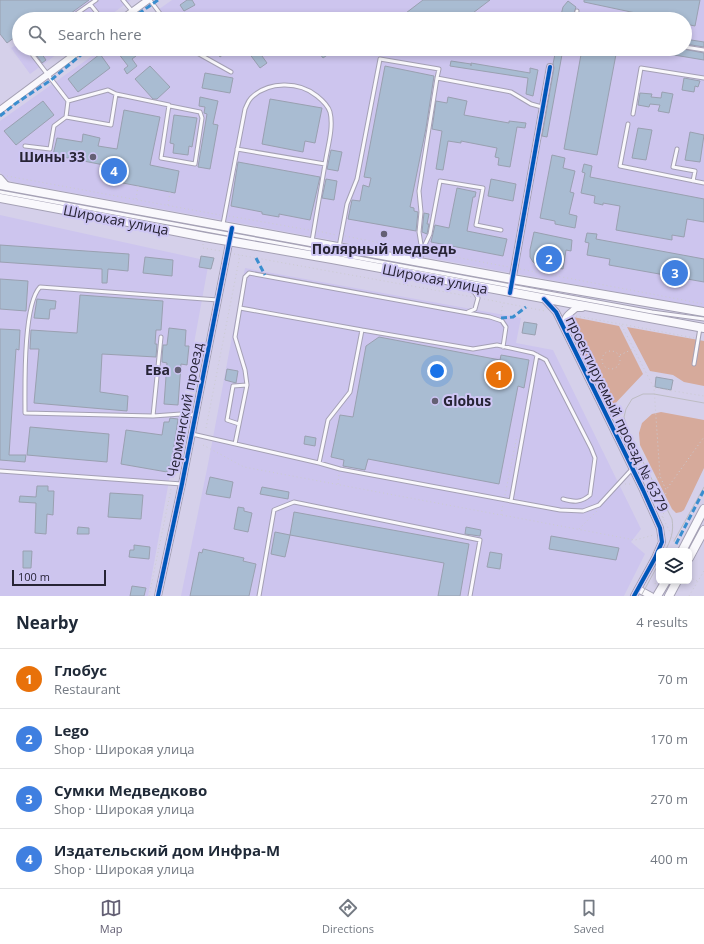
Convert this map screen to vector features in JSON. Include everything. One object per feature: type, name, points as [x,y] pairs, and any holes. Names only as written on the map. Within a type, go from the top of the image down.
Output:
[{"type":"main road","points":[[1,195],[1,190],[4,186]]},
{"type":"main road","name":"Широкая улица","points":[[4,186],[223,226],[230,235],[317,256],[463,284],[511,286],[704,312]]},
{"type":"main road","name":"Широкая улица","points":[[1,195],[189,234],[230,235],[312,243],[420,263],[511,286],[544,299],[702,328]]},
{"type":"main road","points":[[189,220],[196,228],[194,233],[189,234]]},
{"type":"main road","points":[[684,548],[704,509]]},
{"type":"main road","points":[[692,552],[704,530]]},
{"type":"main road","points":[[657,596],[664,584]]},
{"type":"main road","points":[[669,596],[675,584]]},
{"type":"street","points":[[132,12],[149,0]]},
{"type":"street","points":[[0,110],[73,56]]},
{"type":"street","points":[[511,286],[550,67]]},
{"type":"street","points":[[0,178],[4,186]]},
{"type":"street","name":"Чермянский проезд","points":[[158,596],[192,434],[230,235]]},
{"type":"street","name":"проектируемый проезд № 6379","points":[[544,299],[556,312],[633,468],[660,528],[662,542],[638,589]]},
{"type":"street","name":"проектируемый проезд № 6379","points":[[564,329],[564,320],[568,314],[576,308],[594,309]]},
{"type":"street","points":[[634,596],[638,589],[651,596]]},
{"type":"lane","points":[[79,12],[96,0]]},
{"type":"lane","points":[[123,0],[132,12]]},
{"type":"lane","points":[[149,0],[158,12]]},
{"type":"lane","points":[[90,4],[96,12]]},
{"type":"lane","points":[[692,48],[704,50]]},
{"type":"lane","points":[[25,146],[50,149],[54,126],[66,117],[68,102],[33,56]]},
{"type":"lane","points":[[202,56],[231,72]]},
{"type":"lane","points":[[339,248],[347,204],[357,179],[380,59],[440,69],[437,78],[419,191],[421,212],[419,232],[422,251]]},
{"type":"lane","points":[[633,114],[641,68],[704,78]]},
{"type":"lane","points":[[437,78],[511,92],[531,104],[542,107]]},
{"type":"lane","points":[[223,226],[245,108],[250,98],[273,86],[295,86],[314,94],[324,102],[330,111],[331,122],[312,243]]},
{"type":"lane","points":[[68,102],[108,90],[116,94],[200,112],[202,118],[195,164],[161,158],[170,106]]},
{"type":"lane","points":[[66,117],[111,125],[116,94]]},
{"type":"lane","points":[[628,124],[620,166],[704,183]]},
{"type":"lane","points":[[237,149],[325,164]]},
{"type":"lane","points":[[677,150],[673,167],[695,171],[694,181]]},
{"type":"lane","points":[[420,263],[422,251],[430,234],[440,181],[482,188],[476,226],[501,230]]},
{"type":"lane","name":"Широкая улица","points":[[1,195],[196,228],[652,312],[704,319]]},
{"type":"lane","points":[[234,444],[247,385],[245,370],[235,337],[245,277],[249,273],[468,312],[502,321],[506,327],[503,347]]},
{"type":"lane","points":[[463,284],[475,293],[478,298],[475,309],[468,312]]},
{"type":"lane","points":[[195,415],[181,414],[154,416],[25,413],[26,331],[35,292],[40,287],[218,300]]},
{"type":"lane","points":[[240,308],[473,349],[496,345],[533,353],[546,360],[595,458],[590,495],[585,500],[577,502],[562,500]]},
{"type":"lane","points":[[694,364],[698,338],[702,328]]},
{"type":"lane","points":[[319,462],[328,420],[350,392],[362,330]]},
{"type":"lane","points":[[154,416],[161,337]]},
{"type":"lane","points":[[511,501],[537,355]]},
{"type":"lane","points":[[239,424],[227,420],[232,386],[247,385]]},
{"type":"lane","points":[[192,434],[319,462],[340,469],[560,510],[583,511],[599,504],[633,468]]},
{"type":"lane","points":[[0,471],[182,484]]},
{"type":"lane","points":[[259,596],[274,510],[294,502],[480,540],[470,596]]},
{"type":"path","points":[[7,176],[500,265],[704,304]]},
{"type":"path","points":[[136,199],[138,186]]},
{"type":"path","points":[[168,205],[170,192]]},
{"type":"path","points":[[208,213],[208,218]]},
{"type":"path","points":[[203,244],[203,248],[221,251]]},
{"type":"path","points":[[230,253],[547,311]]},
{"type":"path","points":[[206,428],[240,255]]},
{"type":"path","points":[[500,265],[500,270]]},
{"type":"path","points":[[524,274],[525,270]]},
{"type":"path","points":[[580,285],[581,280]]},
{"type":"path","points":[[574,316],[698,338]]},
{"type":"path","points":[[621,324],[654,388],[660,476],[666,490],[663,518]]},
{"type":"path","points":[[619,356],[634,349]]},
{"type":"path","points":[[608,351],[614,351],[619,356],[620,362],[616,368],[610,370],[604,367],[601,361],[602,355],[608,351]]},
{"type":"path","points":[[654,388],[704,396]]},
{"type":"path","points":[[150,596],[175,469],[179,419],[187,421]]},
{"type":"path","points":[[505,496],[517,435]]},
{"type":"path","points":[[666,490],[704,437]]},
{"type":"path","points":[[203,445],[244,467],[635,540],[657,534]]},
{"type":"path","points":[[338,484],[340,471]]},
{"type":"path","points":[[648,487],[660,476]]},
{"type":"path","points":[[501,515],[503,503]]},
{"type":"path","points":[[660,511],[676,544],[674,548]]},
{"type":"path","points":[[689,596],[704,571]]},
{"type":"path","points":[[692,579],[698,582]]},
{"type":"shaded area","points":[[78,0],[131,0],[115,12],[62,12]]},
{"type":"shaded area","points":[[172,0],[704,0],[704,308],[13,182],[6,179],[0,172],[0,121],[92,56],[692,56],[692,12],[155,12]]},
{"type":"shaded area","points":[[17,56],[54,56],[30,74]]},
{"type":"shaded area","points":[[0,215],[209,261],[148,596],[0,596]]},
{"type":"shaded area","points":[[245,268],[521,318],[516,343],[553,350],[641,529],[631,542],[645,554],[624,596],[181,596],[208,464]]},
{"type":"shaded area","points":[[573,317],[619,326],[643,374],[610,409],[569,326],[569,321]]},
{"type":"shaded area","points":[[627,327],[704,341],[704,386],[684,382],[673,375],[650,371]]},
{"type":"shaded area","points":[[661,412],[704,420],[704,468],[684,510],[676,513],[672,509],[640,445],[639,433],[642,423],[652,414]]},
{"type":"building","points":[[0,0],[89,0],[73,12],[12,12],[12,39],[7,43],[0,34]]},
{"type":"building","points":[[187,0],[192,0],[195,5],[184,11],[180,5]]},
{"type":"building","points":[[423,0],[490,0],[474,12],[407,12]]},
{"type":"building","points":[[584,0],[700,0],[695,26],[692,25],[692,12],[631,12],[584,2]]},
{"type":"building","points":[[568,1],[576,7],[574,12],[562,12],[563,7]]},
{"type":"building","points":[[692,40],[704,42],[704,47],[692,45]]},
{"type":"building","points":[[692,51],[704,53],[704,60],[680,56],[692,56]]},
{"type":"building","points":[[37,56],[43,56],[46,60],[42,63]]},
{"type":"building","points":[[97,56],[101,56],[110,68],[78,92],[68,79]]},
{"type":"building","points":[[120,56],[136,56],[132,59],[137,66],[127,74],[124,69],[128,66]]},
{"type":"building","points":[[251,56],[262,56],[267,63],[260,68]]},
{"type":"building","points":[[555,56],[562,56],[547,137],[542,136],[554,68]]},
{"type":"building","points":[[581,56],[616,56],[597,155],[564,149]]},
{"type":"building","points":[[451,61],[530,73],[530,68],[538,70],[533,96],[526,94],[528,78],[450,66]]},
{"type":"building","points":[[150,66],[170,87],[157,99],[153,99],[135,79]]},
{"type":"building","points":[[385,66],[434,76],[426,128],[410,207],[414,208],[414,211],[418,212],[416,231],[348,219],[352,200],[360,201],[363,185],[369,187],[371,178],[364,177]]},
{"type":"building","points":[[205,73],[233,78],[230,93],[202,88]]},
{"type":"building","points":[[684,78],[700,81],[698,87],[695,86],[694,92],[682,90]]},
{"type":"building","points":[[662,92],[673,94],[669,113],[658,111],[660,105],[650,104],[649,107],[638,105],[640,93],[652,94],[651,97],[661,98]]},
{"type":"building","points":[[200,97],[218,101],[213,124],[218,125],[210,169],[198,167],[207,114],[204,113],[205,107],[199,106]]},
{"type":"building","points":[[448,97],[467,101],[464,115],[509,123],[509,121],[526,123],[525,128],[517,127],[510,167],[498,165],[499,158],[495,157],[497,148],[461,141],[461,143],[448,141],[443,170],[436,169],[442,131],[432,129],[436,101],[447,103]]},
{"type":"building","points":[[270,99],[322,108],[315,143],[305,141],[303,152],[262,144]]},
{"type":"building","points":[[43,101],[54,115],[16,145],[4,131]]},
{"type":"building","points":[[124,110],[160,117],[150,165],[179,171],[175,193],[107,180],[109,166],[53,155],[57,138],[82,142],[83,134],[100,138],[98,146],[117,149]]},
{"type":"building","points":[[174,115],[197,118],[192,147],[189,146],[188,155],[173,153],[174,144],[170,143]]},
{"type":"building","points":[[638,128],[652,130],[646,160],[632,158]]},
{"type":"building","points":[[690,132],[704,135],[700,162],[685,160]]},
{"type":"building","points":[[331,150],[342,152],[338,171],[327,169]]},
{"type":"building","points":[[552,155],[565,158],[563,168],[575,171],[570,192],[574,193],[569,214],[577,216],[575,228],[555,224],[555,221],[540,218]]},
{"type":"building","points":[[238,162],[320,177],[310,220],[279,214],[279,217],[262,214],[262,212],[231,206]]},
{"type":"building","points":[[584,164],[592,166],[590,177],[704,199],[704,222],[687,219],[684,237],[672,235],[672,240],[616,230],[620,206],[594,203],[595,196],[581,193],[585,173],[582,172]]},
{"type":"building","points":[[326,179],[337,181],[334,200],[322,198]]},
{"type":"building","points":[[491,179],[516,184],[513,201],[488,196]]},
{"type":"building","points":[[457,188],[476,192],[475,197],[473,197],[467,231],[507,239],[503,256],[431,242],[435,225],[449,228]]},
{"type":"building","points":[[424,213],[429,214],[427,234],[422,232]]},
{"type":"building","points":[[534,232],[572,240],[571,251],[566,250],[563,269],[536,264],[533,262],[530,257],[530,250]]},
{"type":"building","points":[[587,233],[597,234],[596,239],[704,259],[704,282],[609,265],[610,259],[587,255],[589,243],[585,242]]},
{"type":"building","points":[[0,245],[129,254],[128,271],[108,269],[107,283],[102,283],[102,269],[0,262]]},
{"type":"building","points":[[201,256],[214,258],[211,269],[199,267]]},
{"type":"building","points":[[145,257],[173,260],[172,276],[143,273]]},
{"type":"building","points":[[0,279],[28,281],[26,311],[0,309]]},
{"type":"building","points":[[80,295],[163,301],[161,330],[156,330],[156,357],[102,354],[100,392],[128,396],[127,411],[34,403],[39,349],[30,349],[31,330],[77,333]]},
{"type":"building","points":[[37,299],[56,301],[55,309],[50,309],[49,319],[34,318]]},
{"type":"building","points":[[524,322],[537,324],[535,335],[522,333]]},
{"type":"building","points":[[169,328],[186,330],[185,346],[189,346],[187,365],[181,364],[178,405],[164,404],[167,363],[162,362],[162,358],[163,345],[167,345]]},
{"type":"building","points":[[0,329],[20,330],[19,350],[16,349],[9,455],[26,455],[25,462],[0,460]]},
{"type":"building","name":"Globus","points":[[379,337],[500,360],[501,355],[529,360],[524,388],[518,386],[499,484],[368,459],[365,470],[343,466],[344,460],[331,457],[340,415],[353,417],[366,346]]},
{"type":"building","points":[[227,369],[238,371],[236,383],[225,380]]},
{"type":"building","points":[[656,377],[673,380],[671,390],[655,387]]},
{"type":"building","points":[[170,418],[178,419],[171,467],[168,466],[167,472],[121,464],[126,430],[162,435],[164,422],[169,422]]},
{"type":"building","points":[[30,427],[109,434],[107,462],[27,455]]},
{"type":"building","points":[[305,436],[316,438],[315,446],[304,444]]},
{"type":"building","points":[[210,477],[233,482],[230,498],[206,494]]},
{"type":"building","points":[[37,486],[48,486],[48,491],[54,491],[53,515],[47,514],[46,534],[35,533],[36,503],[19,502],[20,496],[36,497]]},
{"type":"building","points":[[262,487],[289,492],[288,499],[260,494]]},
{"type":"building","points":[[110,493],[143,495],[141,519],[108,517]]},
{"type":"building","points":[[238,507],[244,508],[244,511],[252,513],[248,532],[234,529]]},
{"type":"building","points":[[294,512],[469,544],[460,596],[438,596],[444,563],[290,535]]},
{"type":"building","points":[[78,527],[89,528],[89,534],[77,534]]},
{"type":"building","points":[[466,527],[481,530],[480,536],[465,534]]},
{"type":"building","points":[[275,532],[290,535],[285,557],[271,554]]},
{"type":"building","points":[[551,536],[619,548],[616,560],[549,549]]},
{"type":"building","points":[[134,545],[150,547],[149,559],[129,557],[130,550],[134,550]]},
{"type":"building","points":[[203,549],[244,558],[243,561],[256,564],[249,596],[190,596],[199,552],[202,553]]},
{"type":"building","points":[[23,551],[32,551],[31,568],[23,568]]},
{"type":"building","points":[[490,552],[502,554],[500,569],[487,567]]},
{"type":"building","points":[[132,586],[146,588],[144,596],[130,596]]},
{"type":"tram line","points":[[666,548],[672,536],[672,519],[629,434],[624,417],[626,409],[632,399],[643,394],[654,394],[704,403]]},
{"type":"tram line","points":[[674,541],[704,487]]},
{"type":"tram line","points":[[641,596],[656,568]]},
{"type":"marked path","points":[[141,12],[158,0]]},
{"type":"marked path","points":[[0,116],[51,80],[80,56]]},
{"type":"marked path","points":[[256,258],[265,275]]},
{"type":"marked path","points":[[501,318],[513,317],[526,307]]},
{"type":"marked path","points":[[676,544],[704,490]]},
{"type":"cycle path","points":[[510,293],[550,67]]},
{"type":"cycle path","points":[[158,596],[182,484],[232,228]]},
{"type":"cycle path","points":[[544,299],[556,312],[660,528],[662,542],[634,596]]},
{"type":"place","name":"Шины 33","points":[[93,157]]},
{"type":"place","name":"Издательский дом Инфра-М","points":[[114,171]]},
{"type":"place","name":"Полярный медведь","points":[[384,234]]},
{"type":"place","name":"Lego","points":[[549,259]]},
{"type":"place","name":"Сумки Медведково","points":[[675,273]]},
{"type":"place","name":"Ева","points":[[178,370]]},
{"type":"place","name":"Глобус","points":[[499,375]]},
{"type":"place","name":"Globus","points":[[435,401]]}]
